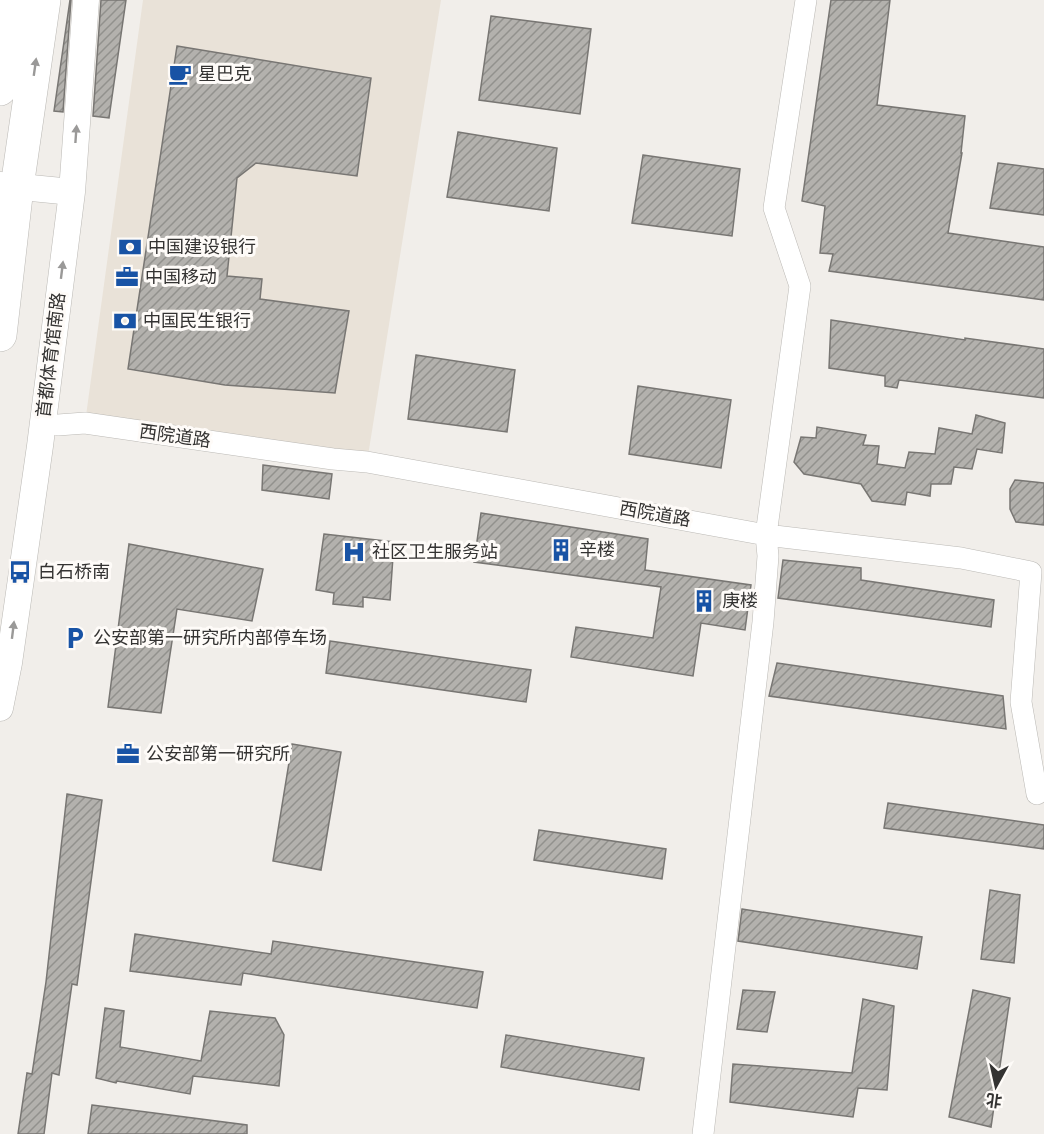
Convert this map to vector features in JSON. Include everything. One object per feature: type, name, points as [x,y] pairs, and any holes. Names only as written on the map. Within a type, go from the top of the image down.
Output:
[{"type":"main road","points":[[0,89],[12,0]]},
{"type":"main road","points":[[0,335],[9,186],[44,0]]},
{"type":"street","name":"首都体育馆南路","points":[[0,708],[9,663],[40,446],[72,192],[86,0]]},
{"type":"street","points":[[703,1134],[763,622],[768,556],[766,535],[800,286],[774,208],[806,0]]},
{"type":"street","points":[[9,186],[72,192]]},
{"type":"street","name":"西院道路","points":[[58,425],[85,423],[367,462],[766,535],[961,558],[1031,573],[1021,702],[1038,794]]},
{"type":"shaded area","points":[[143,0],[441,0],[367,462],[85,423]]},
{"type":"building","points":[[71,0],[63,112],[54,111]]},
{"type":"building","points":[[101,0],[126,0],[109,118],[93,116]]},
{"type":"building","points":[[831,0],[890,0],[877,105],[965,116],[962,153],[948,233],[1044,247],[1044,300],[829,271],[833,254],[820,253],[825,206],[802,201]]},
{"type":"building","points":[[491,16],[591,29],[580,114],[479,100]]},
{"type":"building","points":[[177,46],[371,78],[357,176],[256,163],[237,178],[227,276],[262,279],[260,299],[349,311],[335,393],[225,385],[128,369]]},
{"type":"building","points":[[458,132],[557,148],[549,211],[447,197]]},
{"type":"building","points":[[643,155],[740,169],[732,236],[632,223]]},
{"type":"building","points":[[998,163],[1044,169],[1044,215],[990,208]]},
{"type":"building","points":[[831,320],[1044,349],[1044,398],[899,380],[897,388],[885,386],[885,376],[829,368]]},
{"type":"building","points":[[416,355],[515,370],[507,432],[408,419]]},
{"type":"building","points":[[638,386],[731,400],[721,468],[629,454]]},
{"type":"building","points":[[976,415],[1005,423],[1002,453],[977,449],[972,469],[954,467],[951,484],[931,484],[930,496],[907,492],[905,505],[872,501],[861,484],[804,474],[794,462],[801,437],[816,438],[817,427],[866,435],[863,445],[879,446],[877,464],[905,468],[909,452],[935,454],[939,428],[972,434]]},
{"type":"building","points":[[263,465],[332,474],[329,499],[262,490]]},
{"type":"building","points":[[1015,480],[1044,483],[1044,525],[1016,522],[1010,509],[1010,489]]},
{"type":"building","points":[[481,513],[648,539],[645,570],[751,585],[745,630],[701,623],[693,676],[571,657],[576,627],[653,638],[661,587],[474,562]]},
{"type":"building","points":[[324,534],[394,542],[390,600],[363,597],[363,607],[333,604],[334,593],[316,590]]},
{"type":"building","points":[[129,544],[263,569],[252,621],[177,609],[161,713],[108,707]]},
{"type":"building","points":[[783,560],[861,568],[861,580],[994,600],[991,627],[778,598]]},
{"type":"building","points":[[330,641],[531,670],[526,702],[326,673]]},
{"type":"building","points":[[777,663],[1003,696],[1006,729],[769,696]]},
{"type":"building","points":[[292,744],[341,752],[321,870],[273,861]]},
{"type":"building","points":[[67,794],[102,800],[77,985],[72,984],[59,1075],[52,1073],[44,1134],[18,1134],[27,1073],[32,1074],[46,982]]},
{"type":"building","points":[[888,803],[1044,825],[1044,849],[884,828]]},
{"type":"building","points":[[539,830],[666,849],[662,879],[534,860]]},
{"type":"building","points":[[990,890],[1020,895],[1014,963],[981,959]]},
{"type":"building","points":[[742,909],[922,937],[917,969],[738,941]]},
{"type":"building","points":[[135,934],[271,954],[273,941],[483,972],[477,1008],[243,973],[241,985],[130,971]]},
{"type":"building","points":[[743,990],[775,992],[767,1032],[737,1029]]},
{"type":"building","points":[[973,990],[1010,998],[991,1127],[949,1117]]},
{"type":"building","points":[[863,999],[894,1006],[887,1090],[858,1088],[853,1117],[730,1102],[733,1064],[852,1073]]},
{"type":"building","points":[[105,1008],[124,1011],[120,1047],[201,1061],[210,1011],[275,1018],[284,1035],[279,1086],[193,1076],[190,1094],[96,1078]]},
{"type":"building","points":[[506,1035],[644,1058],[639,1090],[501,1067]]},
{"type":"building","points":[[92,1105],[247,1125],[247,1134],[88,1134]]},
{"type":"place","name":"星巴克","points":[[180,74]]},
{"type":"place","name":"中国建设银行","points":[[130,247]]},
{"type":"place","name":"中国移动","points":[[127,277]]},
{"type":"place","name":"中国民生银行","points":[[125,321]]},
{"type":"place","name":"辛楼","points":[[561,550]]},
{"type":"place","name":"社区卫生服务站","points":[[354,552]]},
{"type":"place","name":"白石桥南","points":[[20,572]]},
{"type":"place","name":"庚楼","points":[[704,601]]},
{"type":"place","name":"公安部第一研究所内部停车场","points":[[75,638]]},
{"type":"place","name":"公安部第一研究所","points":[[128,754]]}]
